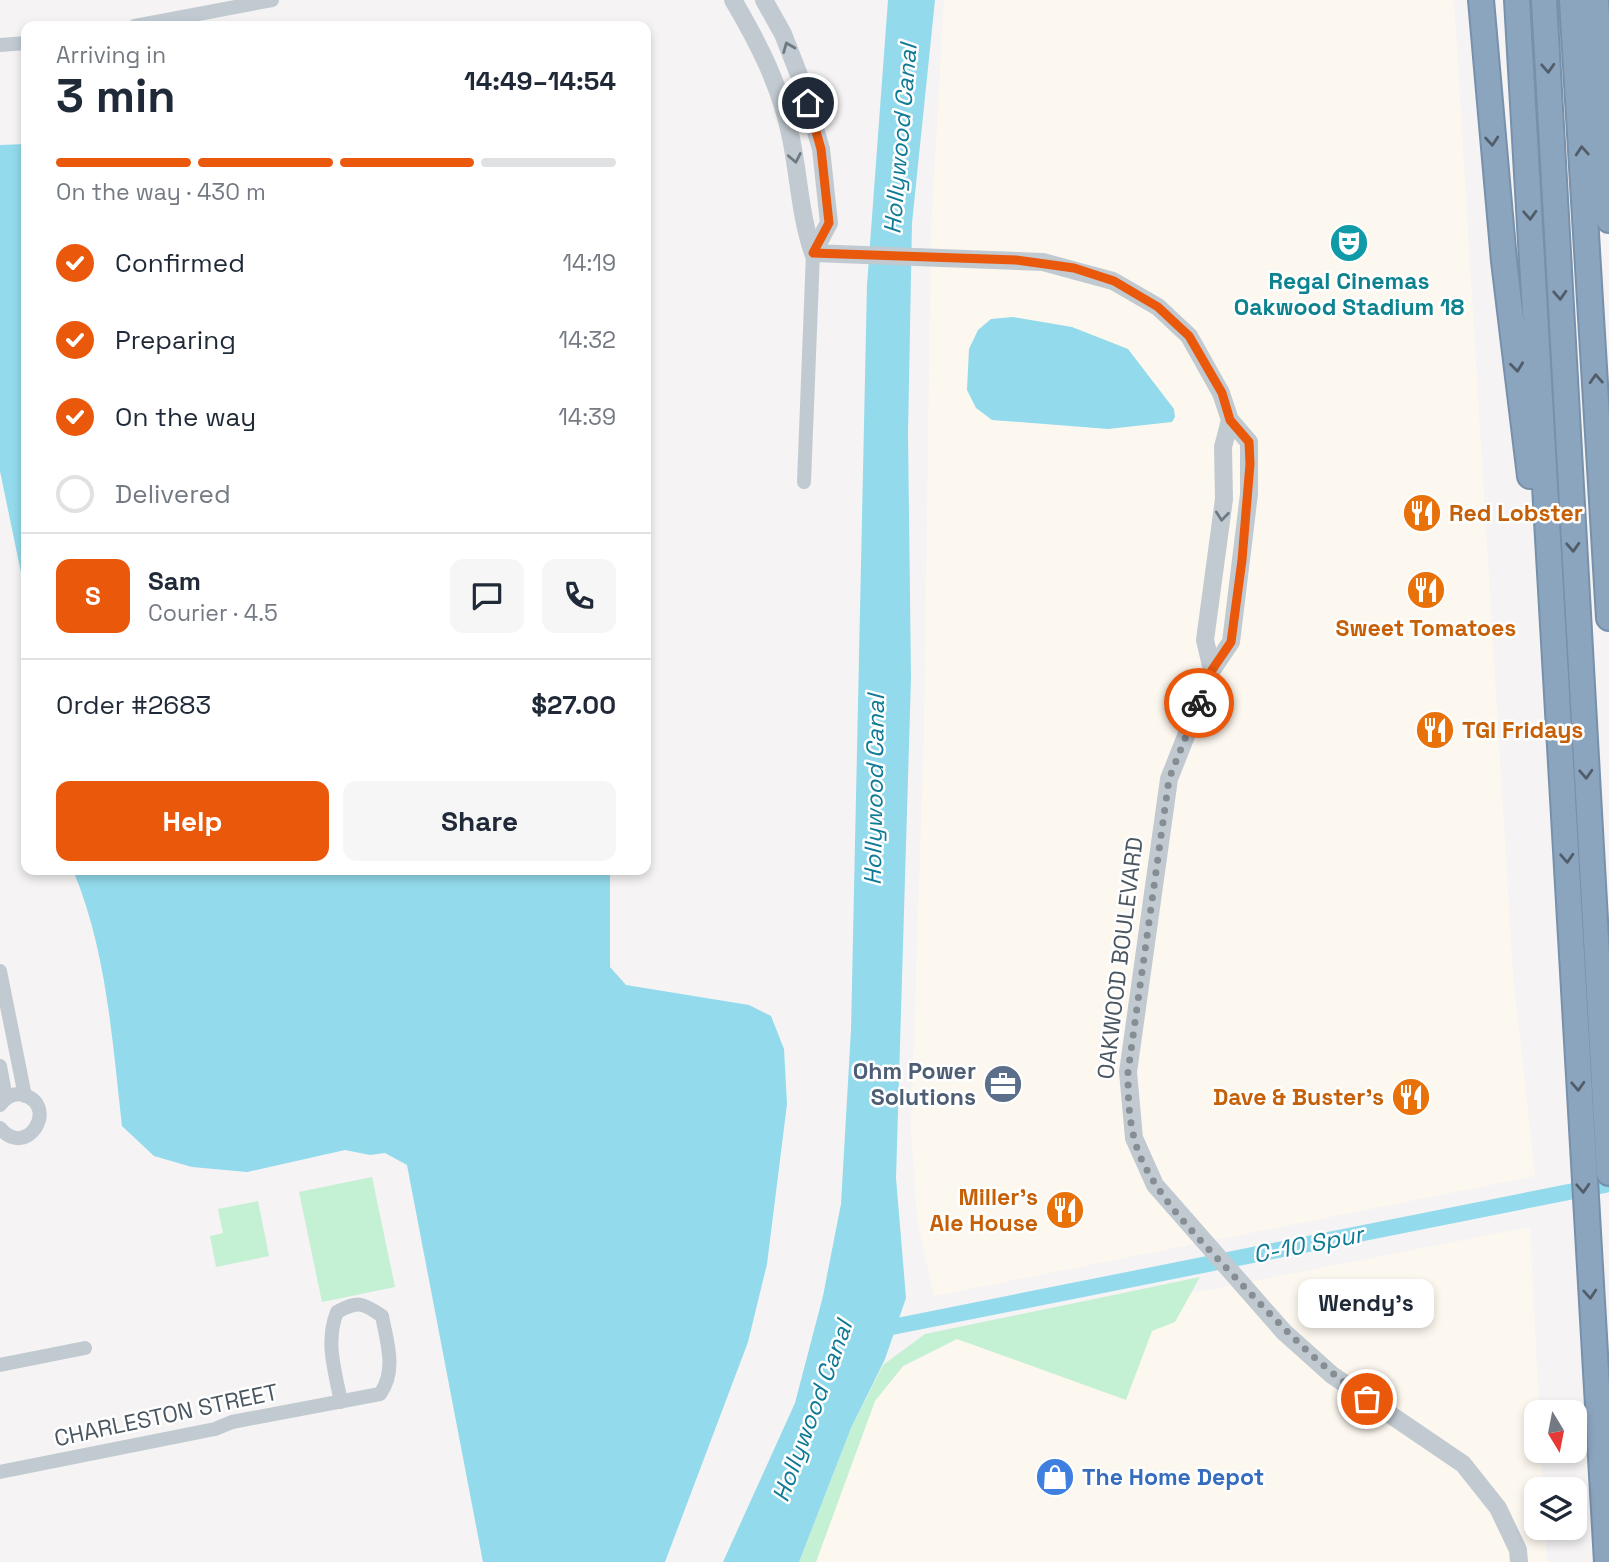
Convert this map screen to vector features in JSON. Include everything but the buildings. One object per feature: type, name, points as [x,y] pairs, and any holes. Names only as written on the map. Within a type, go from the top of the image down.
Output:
[{"type":"highway","points":[[1481,0],[1504,261],[1560,717]]},
{"type":"highway","points":[[1517,0],[1560,717],[1585,1226],[1607,1562]]},
{"type":"highway","points":[[1544,0],[1608,1161]]},
{"type":"highway","points":[[1572,0],[1609,618]]},
{"type":"highway","points":[[1595,0],[1609,220]]},
{"type":"street","points":[[161,21],[272,0]]},
{"type":"street","points":[[733,0],[759,45],[779,91],[799,177],[802,220],[813,253],[804,482]]},
{"type":"street","points":[[764,0],[783,34],[801,80],[821,149],[829,223],[813,253]]},
{"type":"street","points":[[0,45],[21,43]]},
{"type":"street","name":"OAKWOOD BOULEVARD","points":[[813,253],[1043,262],[1114,281],[1158,307],[1189,336],[1222,393],[1230,420],[1249,442],[1250,494],[1231,642],[1212,670],[1169,779],[1128,1072],[1129,1114],[1140,1156],[1155,1185],[1207,1248],[1284,1332],[1332,1375],[1463,1464],[1498,1508],[1518,1550],[1519,1562]]},
{"type":"street","points":[[1212,670],[1205,640],[1224,499],[1223,447],[1230,420]]},
{"type":"street","points":[[0,971],[25,1096],[39,1110],[34,1130],[15,1138],[0,1128]]},
{"type":"street","points":[[0,1066],[3,1101],[25,1096]]},
{"type":"street","name":"CHARLESTON STREET","points":[[0,1472],[380,1394],[389,1382],[390,1356],[382,1316],[369,1307],[354,1303],[337,1312],[331,1327],[330,1340],[341,1402]]},
{"type":"street","points":[[0,1365],[85,1348]]},
{"type":"shaded area","points":[[944,0],[1454,0],[1513,975],[1535,1176],[934,1296],[917,1219],[911,1130],[924,733],[931,231]]},
{"type":"shaded area","points":[[1530,1227],[1538,1400],[1524,1400],[1524,1463],[1542,1463],[1542,1477],[1524,1477],[1524,1540],[1546,1540],[1547,1562],[816,1562],[875,1400],[903,1367],[957,1339]]},
{"type":"green space","points":[[372,1177],[395,1287],[322,1302],[299,1192]]},
{"type":"green space","points":[[258,1201],[269,1256],[216,1267],[210,1236],[223,1233],[218,1209]]},
{"type":"green space","points":[[1200,1277],[1175,1322],[1152,1331],[1126,1400],[957,1339],[903,1366],[875,1401],[816,1562],[799,1562],[851,1428],[883,1365],[925,1334]]},
{"type":"water","name":"Hollywood Canal","points":[[888,0],[935,0],[912,223],[908,434],[911,678],[896,1178],[906,1298],[885,1359],[851,1428],[799,1562],[723,1562],[795,1403],[823,1296],[841,1204],[851,1030],[867,285]]},
{"type":"water","points":[[21,144],[21,573],[0,471],[0,145]]},
{"type":"water","points":[[1013,317],[1072,327],[1128,349],[1174,409],[1175,417],[1172,422],[1108,429],[992,420],[976,408],[967,390],[969,349],[978,330],[991,319]]},
{"type":"water","points":[[75,875],[610,875],[610,967],[626,985],[749,1005],[771,1016],[784,1049],[787,1104],[767,1264],[748,1342],[665,1562],[483,1562],[407,1165],[385,1153],[370,1155],[345,1150],[247,1172],[192,1167],[154,1156],[122,1126],[101,964]]},
{"type":"waterway","name":"C-10 Spur","points":[[877,1330],[1609,1184]]},
{"type":"way so far","points":[[1199,703],[1169,779],[1128,1072],[1129,1114],[1134,1138],[1155,1185],[1207,1248],[1284,1332],[1332,1375],[1367,1399]]},
{"type":"place","name":"Regal Cinemas Oakwood Stadium 18","points":[[1349,243]]},
{"type":"place","name":"Red Lobster","points":[[1422,513]]},
{"type":"place","name":"Sweet Tomatoes","points":[[1426,590]]},
{"type":"place","name":"TGI Fridays","points":[[1435,730]]},
{"type":"place","name":"Ohm Power Solutions","points":[[1003,1084]]},
{"type":"place","name":"Dave & Buster's","points":[[1411,1097]]},
{"type":"place","name":"Miller's Ale House","points":[[1065,1210]]},
{"type":"place","name":"Wendy's","points":[[1367,1399]]},
{"type":"place","name":"The Home Depot","points":[[1055,1477]]},
{"type":"route","points":[[808,103],[821,149],[829,223],[813,253],[1016,260],[1074,268],[1114,281],[1158,307],[1189,336],[1222,393],[1230,420],[1249,442],[1250,464],[1250,494],[1231,642],[1212,670],[1199,703]]}]
